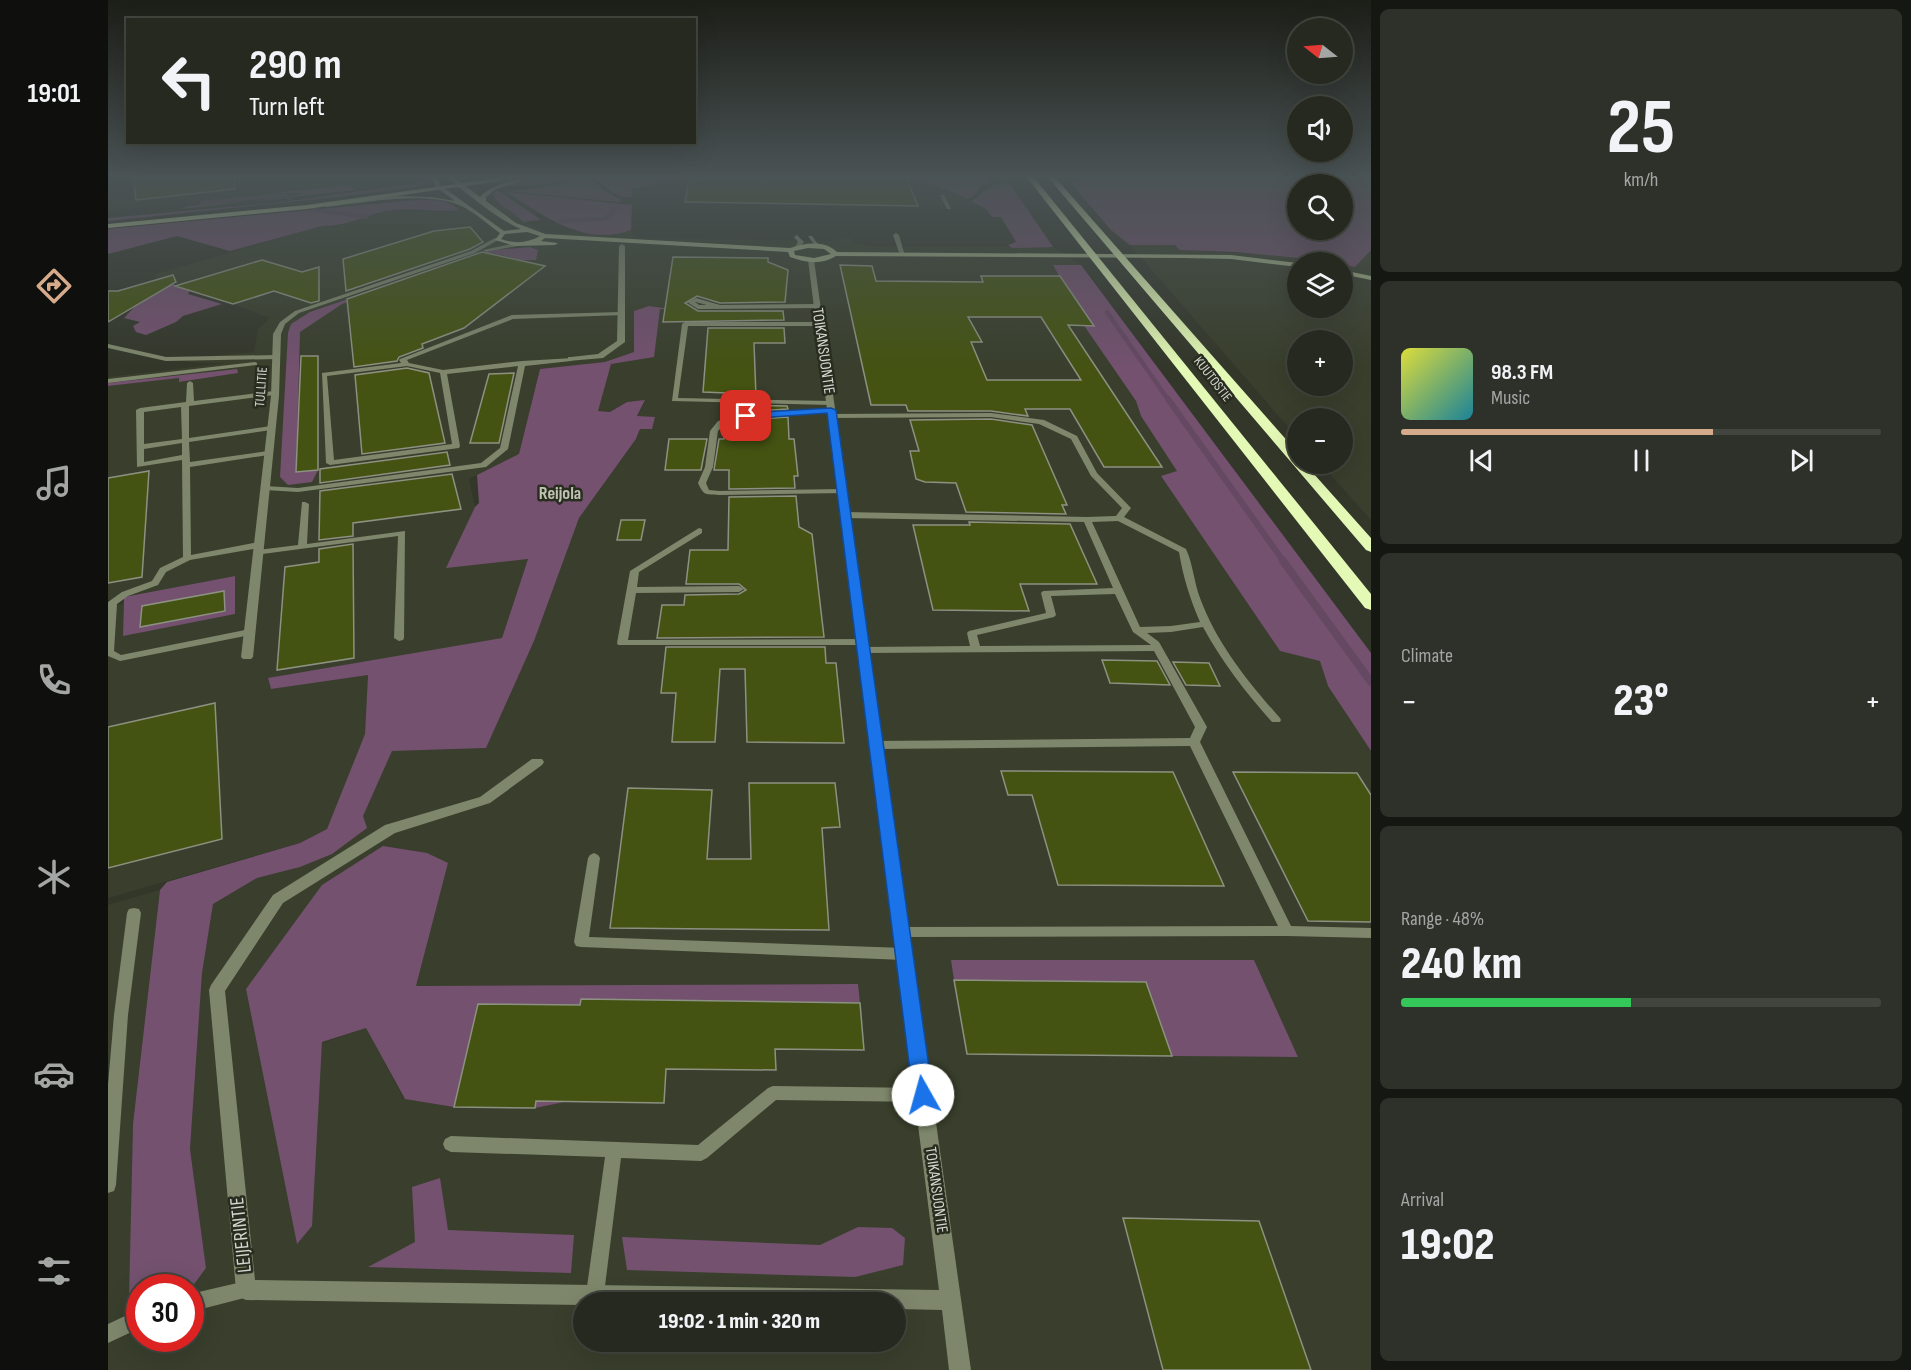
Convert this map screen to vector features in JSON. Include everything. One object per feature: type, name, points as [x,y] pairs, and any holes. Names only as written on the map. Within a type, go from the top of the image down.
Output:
[{"type":"highway","name":"KUUTOSTIE","points":[[1079,239],[1371,605]]},
{"type":"highway","name":"KUUTOSTIE","points":[[1104,239],[1287,450]]},
{"type":"highway","name":"KUUTOSTIE","points":[[1308,474],[1371,547]]},
{"type":"main road","points":[[497,239],[520,244],[532,242],[793,250],[818,246],[833,250],[835,254]]},
{"type":"main road","points":[[532,242],[538,239]]},
{"type":"main road","points":[[596,239],[793,250],[811,260],[824,259],[835,254],[1184,256],[1231,257],[1287,264]]},
{"type":"main road","points":[[1353,274],[1371,278]]},
{"type":"street","name":"TULLITIE","points":[[473,252],[497,239]]},
{"type":"street","name":"TULLITIE","points":[[247,657],[271,428],[277,334],[282,323],[297,312],[473,252],[520,244]]},
{"type":"street","points":[[571,358],[600,356],[621,342],[622,246]]},
{"type":"street","name":"TOIKANSUONTIE","points":[[811,260],[960,1370]]},
{"type":"street","name":"LEIJERINTIE","points":[[537,762],[485,800],[390,829],[278,899],[217,990],[246,1290],[573,1294]]},
{"type":"street","name":"LEIJERINTIE","points":[[906,1299],[951,1300]]},
{"type":"lane","points":[[793,250],[801,242],[799,239]]},
{"type":"lane","points":[[812,239],[818,246]]},
{"type":"lane","points":[[897,239],[903,255]]},
{"type":"lane","points":[[720,306],[817,306]]},
{"type":"lane","points":[[407,364],[402,360],[512,317],[621,314]]},
{"type":"lane","points":[[820,324],[685,324],[674,400],[831,410],[991,415],[1041,422],[1074,438],[1095,474],[1127,508],[1119,518]]},
{"type":"lane","points":[[108,346],[166,359],[276,359]]},
{"type":"lane","points":[[443,372],[456,446],[330,463],[324,374],[407,364],[443,372],[571,358]]},
{"type":"lane","points":[[108,381],[276,359]]},
{"type":"lane","points":[[265,488],[298,490],[483,465],[504,449],[522,363]]},
{"type":"lane","points":[[187,558],[186,461],[190,383]]},
{"type":"lane","points":[[268,453],[140,465],[140,410],[274,393]]},
{"type":"lane","points":[[831,410],[746,416],[721,423],[714,431],[709,467],[702,483],[706,492],[719,493],[842,491]]},
{"type":"lane","points":[[141,447],[271,428]]},
{"type":"lane","points":[[302,547],[305,504]]},
{"type":"lane","points":[[845,515],[981,516],[1087,520],[1119,518],[1161,537],[1183,551],[1198,612],[1241,682],[1276,720]]},
{"type":"lane","points":[[1087,520],[1136,630],[1154,642],[1201,727],[1194,742]]},
{"type":"lane","points":[[699,531],[635,571],[622,643],[976,649],[1157,648]]},
{"type":"lane","points":[[108,597],[125,594],[155,583],[163,570],[187,558],[259,549],[302,547],[402,533],[399,638]]},
{"type":"lane","points":[[632,590],[739,589]]},
{"type":"lane","points":[[976,649],[972,633],[1051,615],[1046,593],[1118,591]]},
{"type":"lane","points":[[125,594],[112,603],[109,652],[120,658],[250,632]]},
{"type":"lane","points":[[1136,630],[1171,629],[1206,624]]},
{"type":"lane","points":[[876,745],[1194,742]]},
{"type":"lane","points":[[1194,742],[1287,931]]},
{"type":"lane","points":[[594,858],[580,942],[904,954]]},
{"type":"lane","points":[[108,1185],[122,1015],[134,913]]},
{"type":"lane","points":[[902,932],[1287,931],[1371,933]]},
{"type":"lane","points":[[451,1144],[701,1153],[773,1093],[923,1095]]},
{"type":"lane","points":[[596,1292],[614,1150]]},
{"type":"lane","points":[[204,1300],[246,1290]]},
{"type":"lane","points":[[108,1334],[126,1325]]},
{"type":"shaded area","points":[[108,239],[166,239],[108,254]]},
{"type":"shaded area","points":[[187,239],[274,239],[230,251]]},
{"type":"shaded area","points":[[277,239],[828,241],[851,239],[853,242],[875,247],[1053,247],[1081,265],[1053,265],[1073,299],[1074,311],[1136,401],[1141,416],[1178,471],[1161,476],[1280,651],[1320,660],[1328,686],[1371,751],[1371,1370],[108,1370],[108,905],[160,890],[133,1124],[130,1274],[126,1274],[126,1352],[204,1352],[204,1274],[201,1274],[206,1268],[190,1149],[202,973],[213,904],[257,878],[300,867],[362,816],[392,751],[486,748],[534,641],[579,518],[638,437],[640,429],[652,428],[655,417],[637,417],[645,401],[627,402],[610,412],[597,411],[610,364],[540,369],[519,455],[469,479],[475,507],[447,567],[528,559],[502,638],[268,679],[271,689],[368,674],[365,734],[327,829],[300,843],[108,898],[108,868],[222,838],[215,703],[108,727],[108,607],[123,604],[123,635],[235,614],[235,576],[108,600],[108,386],[179,378],[179,382],[238,373],[236,370],[108,383],[108,377],[227,363],[187,362],[188,358],[254,352],[258,329],[270,318],[153,275]],"holes":[[[448,863],[416,986],[858,984],[860,1003],[581,999],[564,1101],[535,1107],[552,1004],[478,1004],[404,1099],[366,1028],[322,1043],[297,1243],[246,989]],[[951,960],[1254,960],[1298,1057],[968,1054]]]},
{"type":"shaded area","points":[[1014,239],[1047,239],[1053,247],[1012,248],[1008,245],[1016,242]]},
{"type":"shaded area","points":[[1122,239],[1371,239],[1371,250],[1355,267],[1353,267],[1353,252],[1287,252],[1287,257],[1180,250],[1175,245],[1130,245]]},
{"type":"shaded area","points":[[1130,245],[1175,245],[1180,250],[1287,257],[1287,318],[1353,318],[1353,267],[1371,250],[1371,520],[1330,474],[1353,474],[1353,408],[1287,408],[1287,426]]},
{"type":"shaded area","points":[[530,247],[538,250],[536,260],[521,260],[492,253],[342,304],[300,332],[296,472],[318,470],[312,482],[288,485],[280,477],[288,333],[291,324],[310,312],[474,256],[496,250]]},
{"type":"shaded area","points":[[1053,265],[1081,265],[1371,653],[1371,751],[1328,686],[1320,661],[1280,651],[1161,476],[1177,471],[1141,416],[1136,401],[1074,311],[1072,299]]},
{"type":"shaded area","points":[[169,283],[190,290],[188,294],[222,304],[183,316],[176,322],[146,335],[136,332],[133,326],[140,322],[124,318],[141,300]]},
{"type":"shaded area","points":[[649,306],[677,310],[660,309],[654,357],[611,364],[598,411],[610,412],[627,402],[645,400],[637,416],[655,417],[652,429],[640,429],[636,439],[579,518],[534,641],[486,748],[392,751],[363,816],[367,828],[332,854],[300,867],[257,878],[213,904],[202,973],[190,1149],[206,1268],[202,1274],[130,1274],[133,1124],[160,890],[167,882],[300,843],[327,829],[365,734],[368,675],[271,689],[268,678],[502,638],[528,559],[446,568],[479,503],[477,475],[519,454],[540,369],[605,362],[634,352],[634,311]]},
{"type":"shaded area","points":[[237,369],[238,373],[179,382],[179,378],[108,386],[108,383]]},
{"type":"shaded area","points":[[235,576],[235,614],[123,636],[124,597]]},
{"type":"shaded area","points":[[383,846],[427,853],[448,863],[416,986],[858,984],[860,1003],[581,999],[564,1102],[535,1108],[552,1004],[478,1004],[454,1107],[405,1099],[366,1028],[322,1042],[312,1226],[297,1244],[246,989],[322,885]]},
{"type":"shaded area","points":[[951,960],[1254,960],[1298,1057],[1172,1056],[1146,982],[954,980]]},
{"type":"shaded area","points":[[440,1178],[448,1230],[574,1235],[571,1273],[368,1267],[415,1242],[412,1187]]},
{"type":"shaded area","points":[[858,1227],[892,1228],[905,1238],[903,1265],[855,1277],[627,1270],[622,1237],[820,1245]]},
{"type":"building","points":[[408,239],[480,239],[483,242],[470,249],[346,291],[343,259]]},
{"type":"building","points":[[482,252],[545,266],[464,328],[422,344],[423,348],[399,357],[397,361],[354,367],[347,299]]},
{"type":"building","points":[[673,257],[768,258],[768,262],[788,270],[785,302],[720,303],[697,296],[685,303],[698,311],[783,311],[784,320],[663,322]]},
{"type":"building","points":[[262,260],[302,272],[319,267],[319,301],[311,303],[274,291],[233,304],[175,286]]},
{"type":"building","points":[[840,265],[872,266],[876,281],[983,282],[981,276],[1060,276],[1094,326],[1068,325],[1162,467],[1104,467],[1070,409],[1025,409],[1028,416],[991,411],[908,411],[906,405],[871,405]],"holes":[[[968,317],[1041,317],[1081,380],[987,380],[971,342],[982,342]]]},
{"type":"building","points":[[173,275],[176,282],[108,322],[108,291],[118,291]]},
{"type":"building","points":[[708,328],[784,328],[785,343],[754,343],[756,397],[726,397],[726,393],[703,392]]},
{"type":"building","points":[[301,356],[318,356],[318,470],[296,472]]},
{"type":"building","points":[[407,368],[429,373],[445,443],[362,454],[355,375]]},
{"type":"building","points":[[514,373],[499,443],[470,443],[489,374]]},
{"type":"building","points":[[726,405],[787,406],[788,409],[746,412],[725,417]]},
{"type":"building","points":[[788,417],[789,439],[794,439],[798,476],[794,476],[795,488],[729,489],[729,470],[714,470],[719,439],[724,439],[725,428],[746,420]]},
{"type":"building","points":[[991,419],[1032,425],[1067,505],[1062,505],[1066,514],[966,512],[956,483],[925,482],[916,479],[910,451],[919,451],[910,420]]},
{"type":"building","points":[[669,439],[707,439],[701,470],[665,470]]},
{"type":"building","points":[[447,452],[450,465],[320,483],[320,469]]},
{"type":"building","points":[[149,471],[142,577],[108,583],[108,478]]},
{"type":"building","points":[[452,474],[461,509],[353,523],[353,536],[319,540],[320,491]]},
{"type":"building","points":[[796,496],[799,527],[812,534],[824,637],[657,638],[662,605],[684,605],[685,595],[739,594],[746,590],[739,584],[686,584],[690,550],[728,550],[729,497]]},
{"type":"building","points":[[621,520],[645,520],[641,540],[617,540]]},
{"type":"building","points":[[969,522],[1070,524],[1097,584],[1020,584],[1029,611],[933,610],[913,525],[970,525]]},
{"type":"building","points":[[353,544],[354,658],[277,670],[285,567],[319,562],[319,549]]},
{"type":"building","points":[[224,591],[225,611],[140,627],[142,606]]},
{"type":"building","points":[[666,647],[825,647],[826,663],[836,663],[844,743],[747,742],[745,669],[720,669],[715,742],[672,742],[676,693],[661,693]]},
{"type":"building","points":[[1102,660],[1157,661],[1170,685],[1110,683]]},
{"type":"building","points":[[1173,662],[1209,663],[1220,686],[1186,685]]},
{"type":"building","points":[[215,703],[222,839],[108,868],[108,727]]},
{"type":"building","points":[[1001,771],[1173,772],[1224,886],[1058,885],[1032,795],[1008,795]]},
{"type":"building","points":[[1233,772],[1357,773],[1371,795],[1371,922],[1308,921]]},
{"type":"building","points":[[749,783],[835,783],[840,827],[822,828],[829,930],[610,928],[628,788],[712,790],[707,859],[751,859]]},
{"type":"building","points":[[954,980],[1146,982],[1172,1056],[967,1054]]},
{"type":"building","points":[[581,999],[860,1003],[864,1050],[775,1049],[776,1070],[666,1069],[664,1103],[536,1101],[535,1108],[454,1107],[478,1004],[580,1005]]},
{"type":"building","points":[[1123,1218],[1259,1221],[1311,1370],[1163,1370]]},
{"type":"waterway","points":[[1107,312],[1169,401]]},
{"type":"waterway","points":[[1168,399],[1284,562]]},
{"type":"waterway","points":[[1283,561],[1371,682]]},
{"type":"district","name":"Reijola","points":[[560,493]]},
{"type":"route","points":[[746,416],[831,410],[923,1095]]}]
